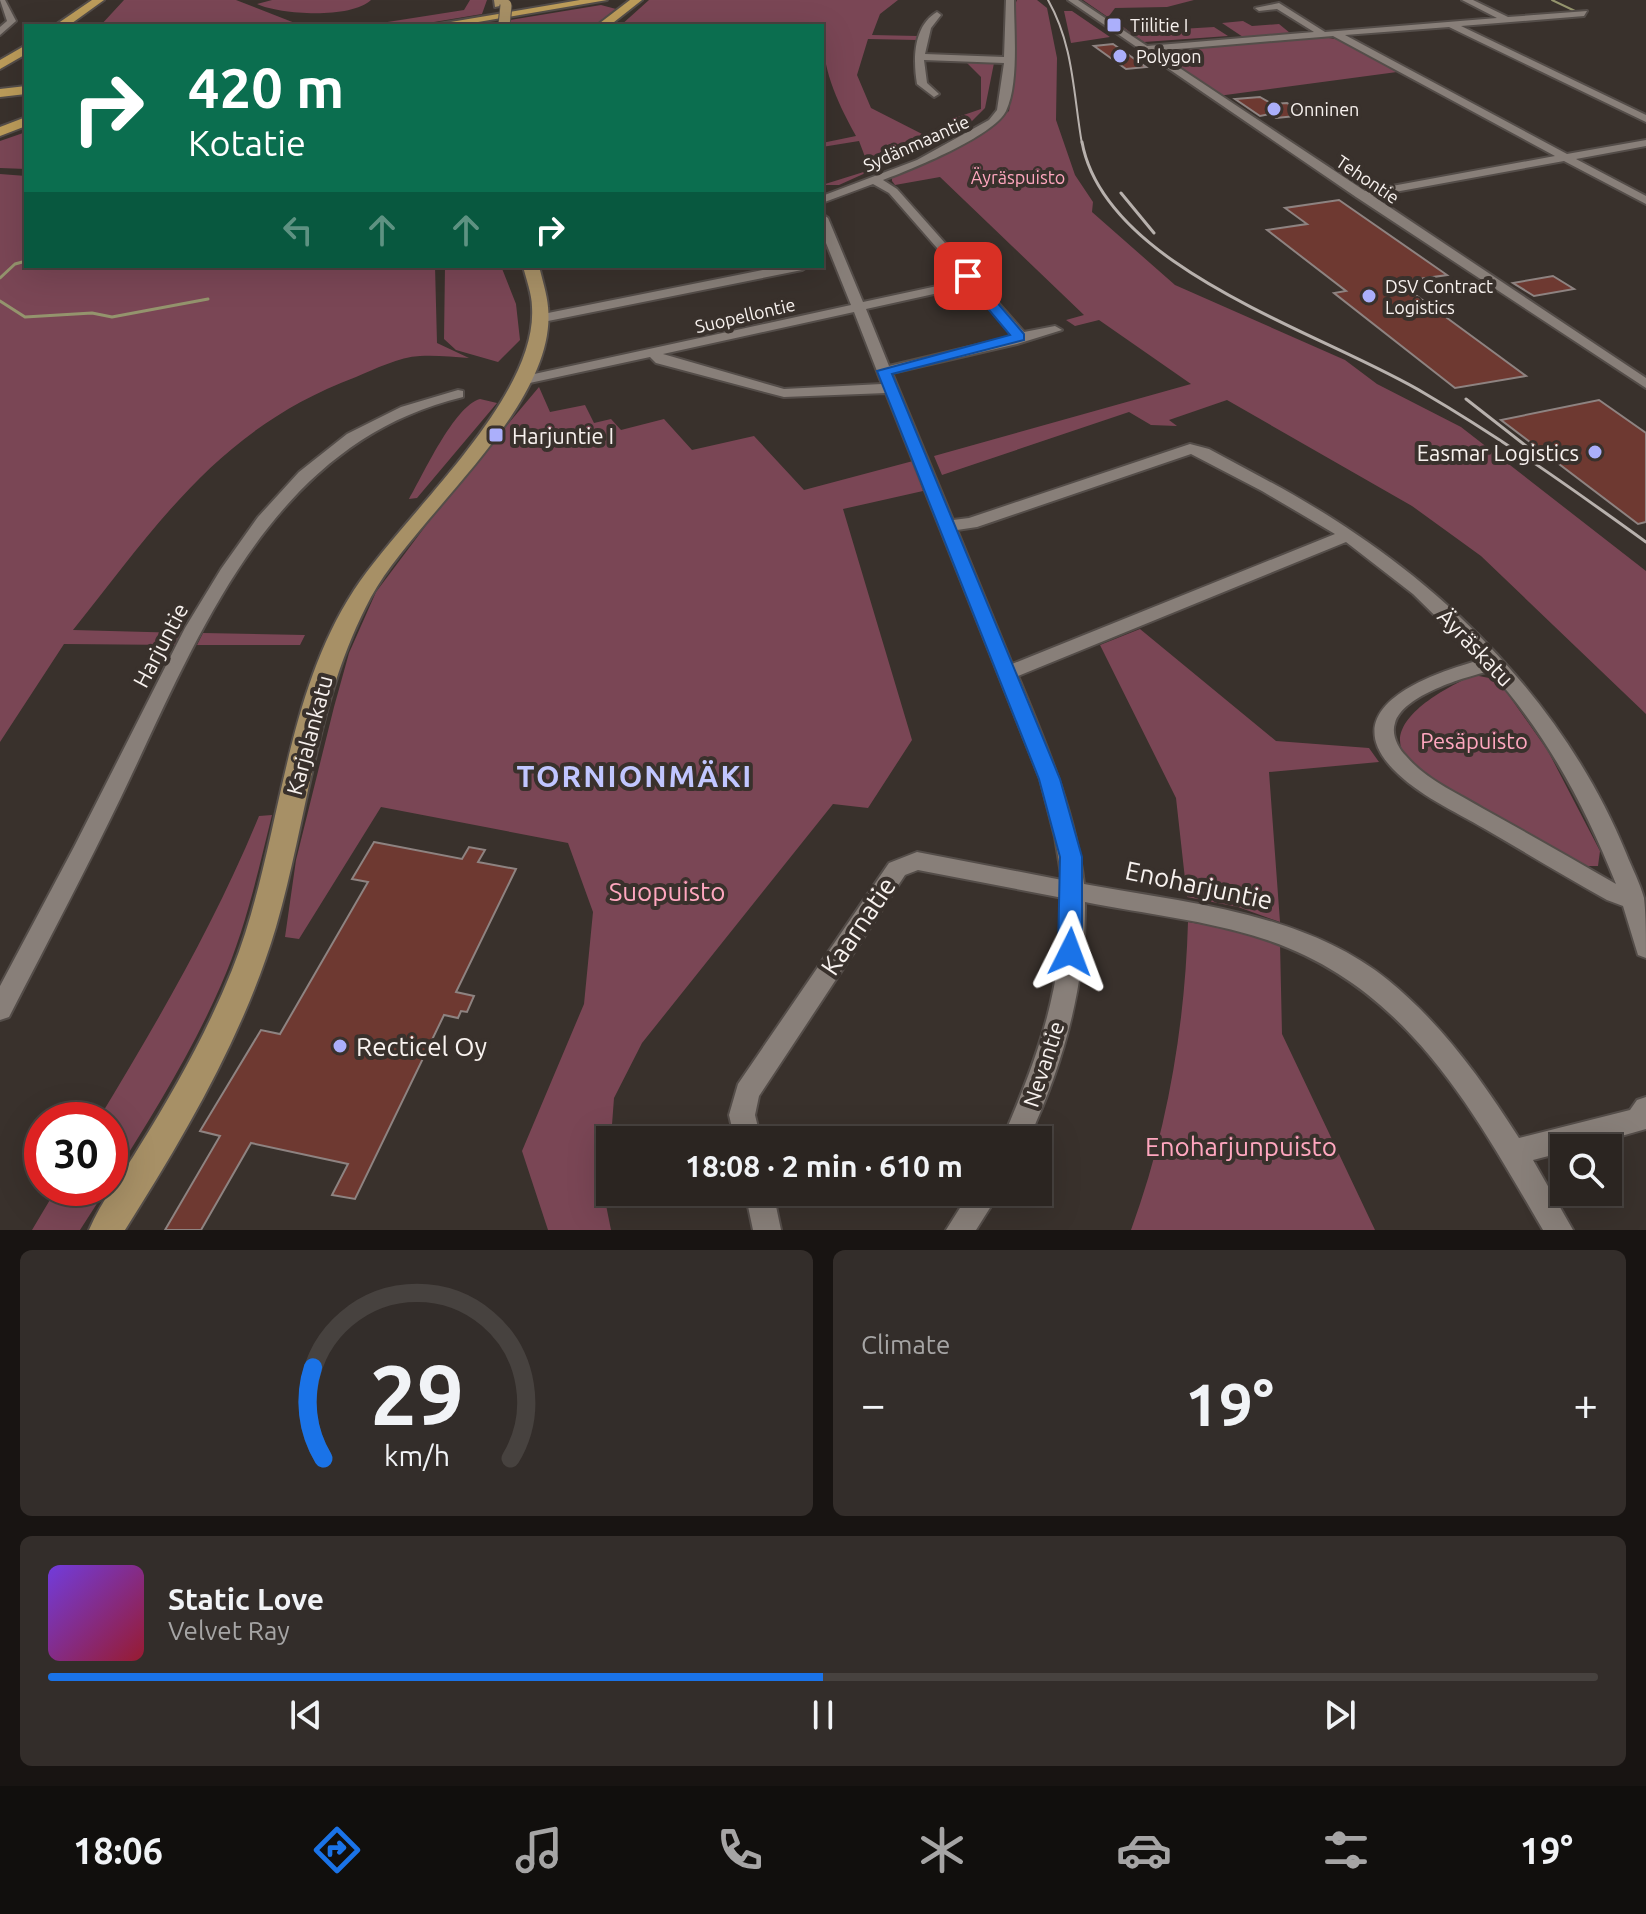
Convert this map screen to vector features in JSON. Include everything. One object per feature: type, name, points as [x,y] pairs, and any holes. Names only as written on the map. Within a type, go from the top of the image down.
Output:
[{"type":"highway","points":[[63,24],[99,0]]},
{"type":"highway","points":[[86,24],[109,0]]},
{"type":"highway","points":[[604,24],[622,6],[637,0]]},
{"type":"highway","points":[[446,24],[591,2],[622,6]]},
{"type":"highway","points":[[466,24],[591,2]]},
{"type":"highway","points":[[0,63],[24,48]]},
{"type":"highway","points":[[0,95],[24,92]]},
{"type":"highway","points":[[0,132],[23,121]]},
{"type":"main road","points":[[497,24],[503,2]]},
{"type":"main road","points":[[503,2],[504,24]]},
{"type":"main road","name":"Karjalankatu","points":[[106,1230],[177,1114],[237,994],[271,895],[314,706],[346,623],[392,551],[525,380],[543,318],[540,288],[532,268]]},
{"type":"street","points":[[0,32],[12,21],[1,0]]},
{"type":"street","name":"Sydänmaantie","points":[[824,199],[921,162],[988,127],[1002,110],[1009,60],[1010,0]]},
{"type":"street","name":"Tehontie","points":[[1072,0],[1360,195],[1642,378]]},
{"type":"street","points":[[1466,0],[1507,20]]},
{"type":"street","points":[[1302,36],[1259,8],[1279,6],[1646,201]]},
{"type":"street","points":[[1143,49],[1584,13]]},
{"type":"street","points":[[934,94],[922,84],[920,57],[928,25],[937,15]]},
{"type":"street","points":[[1450,24],[1646,119]]},
{"type":"street","points":[[920,57],[1009,60]]},
{"type":"street","points":[[1360,195],[1646,143]]},
{"type":"street","points":[[874,180],[893,191],[1019,337]]},
{"type":"street","name":"Nevantie","points":[[824,229],[830,261],[858,307],[1050,779],[1071,857],[1072,933],[1062,1006],[1039,1086],[1021,1126]]},
{"type":"street","points":[[543,318],[792,268]]},
{"type":"street","name":"Suopellontie","points":[[525,380],[973,282]]},
{"type":"street","points":[[655,354],[661,360],[784,393],[887,380],[1019,337],[1055,330]]},
{"type":"street","name":"Harjuntie","points":[[0,1009],[189,638],[261,526],[303,478],[343,442],[395,414],[458,394]]},
{"type":"street","name":"Äyräskatu","points":[[948,526],[971,523],[1190,449],[1204,452],[1370,550],[1441,609],[1494,663],[1538,715],[1567,757],[1600,819],[1634,900],[1646,948]]},
{"type":"street","points":[[1007,673],[1346,536]]},
{"type":"street","points":[[1494,663],[1454,675],[1397,702],[1384,720],[1382,735],[1387,751],[1405,771],[1429,787],[1615,894],[1634,900]]},
{"type":"street","name":"Kaarnatie","points":[[745,1126],[742,1115],[747,1092],[897,869],[917,861],[1073,889]]},
{"type":"street","name":"Enoharjuntie","points":[[1073,889],[1261,926],[1342,963],[1410,1015],[1439,1047],[1512,1153],[1559,1230]]},
{"type":"street","points":[[1512,1153],[1638,1120],[1646,1109]]},
{"type":"street","points":[[762,1206],[767,1230]]},
{"type":"street","points":[[960,1230],[976,1206]]},
{"type":"green space","points":[[124,0],[236,0],[297,24],[102,24]]},
{"type":"green space","points":[[272,0],[371,0],[361,6],[332,13],[298,13],[257,4]]},
{"type":"green space","points":[[470,0],[487,0],[482,14],[422,24],[375,24],[464,10]]},
{"type":"green space","points":[[649,0],[898,0],[880,14],[872,35],[918,36],[917,40],[868,39],[857,75],[871,108],[926,136],[953,127],[956,132],[839,185],[824,185],[870,170],[859,141],[824,147],[824,143],[856,136],[831,82],[824,56],[824,24],[622,24]]},
{"type":"green space","name":"Äyräspuisto","points":[[1017,0],[1037,0],[1047,8],[1057,58],[1056,120],[1075,175],[1093,202],[1092,212],[1175,285],[1345,360],[1377,384],[1461,427],[1646,571],[1646,714],[1481,556],[1412,506],[1227,400],[1169,420],[1177,426],[1151,425],[1129,412],[942,475],[934,456],[1191,384],[1099,320],[1075,326],[1066,320],[1084,315],[940,177],[895,185],[892,181],[892,177],[966,144],[1009,111],[1015,61],[1012,11]]},
{"type":"green space","points":[[1083,0],[1194,0],[1167,7],[1115,8],[1109,16],[1130,32],[1214,27],[1228,36],[1144,42]]},
{"type":"green space","points":[[601,5],[616,9],[597,24],[509,24],[510,20]]},
{"type":"green space","points":[[1064,11],[1072,11],[1110,37],[1071,43]]},
{"type":"green space","points":[[1243,21],[1252,26],[1279,24],[1290,33],[1243,37],[1222,23]]},
{"type":"green space","points":[[1323,37],[1341,40],[1397,72],[1218,96],[1157,55],[1160,50]]},
{"type":"green space","points":[[964,60],[994,63],[985,108],[967,126],[952,119],[981,109],[981,77]]},
{"type":"green space","points":[[24,133],[24,169],[0,168],[0,141]]},
{"type":"green space","points":[[0,174],[24,176],[24,268],[435,268],[437,343],[469,358],[420,356],[387,364],[308,398],[230,451],[165,515],[73,630],[185,633],[178,645],[64,644],[0,742]]},
{"type":"green space","points":[[445,268],[502,268],[516,304],[520,340],[498,362],[456,350],[444,339]]},
{"type":"green space","name":"Suopuisto","points":[[539,387],[550,412],[585,405],[594,423],[611,419],[621,430],[664,419],[692,450],[754,436],[804,490],[913,461],[923,491],[843,509],[912,740],[868,808],[833,804],[642,1043],[614,1098],[612,1126],[596,1126],[596,1206],[606,1206],[611,1230],[548,1230],[522,1151],[584,1004],[593,912],[568,843],[381,807],[299,939],[285,937],[296,860],[349,653],[376,592],[451,492]]},
{"type":"green space","points":[[480,399],[497,403],[417,498],[409,499],[450,427],[470,404]]},
{"type":"green space","points":[[1140,629],[1276,741],[1369,748],[1379,762],[1269,772],[1280,922],[1238,907],[1187,897],[1176,798],[1100,645]]},
{"type":"green space","points":[[203,633],[305,635],[300,645],[197,645]]},
{"type":"green space","name":"Pesäpuisto","points":[[1474,675],[1494,679],[1503,687],[1548,751],[1600,851],[1598,866],[1584,866],[1568,859],[1435,782],[1407,759],[1400,745],[1401,732],[1408,719],[1433,697]]},
{"type":"green space","points":[[272,815],[230,965],[183,1061],[128,1154],[128,1102],[109,1102],[224,895],[259,816]]},
{"type":"green space","name":"Enoharjunpuisto","points":[[1188,922],[1241,931],[1280,943],[1282,1034],[1375,1230],[1131,1230],[1155,1155],[1172,1078],[1183,1000]]},
{"type":"green space","points":[[46,1206],[95,1206],[80,1230],[32,1230]]},
{"type":"building","name":"Polygon","points":[[1113,44],[1146,67],[1126,69],[1094,46]]},
{"type":"building","name":"Onninen","points":[[1260,97],[1272,104],[1287,103],[1306,115],[1260,116],[1235,99]]},
{"type":"building","name":"DSV Contract Logistics","points":[[1339,200],[1447,275],[1398,282],[1526,376],[1455,388],[1334,293],[1346,291],[1267,230],[1307,224],[1285,208]]},
{"type":"building","points":[[1553,276],[1574,289],[1534,296],[1513,283]]},
{"type":"building","name":"Easmar Logistics","points":[[1599,400],[1646,433],[1646,522],[1638,524],[1501,420]]},
{"type":"building","name":"Recticel Oy","points":[[374,842],[462,859],[469,847],[485,850],[478,862],[516,869],[456,992],[474,996],[467,1012],[461,1011],[458,1018],[444,1015],[355,1199],[332,1195],[348,1164],[251,1143],[201,1230],[165,1230],[220,1136],[200,1131],[261,1030],[280,1034],[368,882],[352,879]]},
{"type":"waterway","points":[[1552,0],[1575,11]]},
{"type":"waterway","points":[[1608,97],[1646,115]]},
{"type":"waterway","points":[[0,278],[15,264],[24,262]]},
{"type":"waterway","points":[[0,301],[25,317],[92,313],[112,317],[208,299]]},
{"type":"railway","points":[[1048,0],[1068,52],[1082,144]]},
{"type":"railway","points":[[1082,142],[1099,187],[1131,226],[1174,261],[1224,293],[1382,370],[1453,410],[1646,542]]},
{"type":"railway","points":[[1121,193],[1154,233]]},
{"type":"railway","points":[[1466,399],[1530,449]]},
{"type":"place","name":"Tiilitie I","points":[[1114,25]]},
{"type":"place","name":"Polygon","points":[[1120,56]]},
{"type":"place","name":"Onninen","points":[[1274,109]]},
{"type":"place","name":"DSV Contract Logistics","points":[[1369,296]]},
{"type":"place","name":"Harjuntie I","points":[[496,435]]},
{"type":"place","name":"Easmar Logistics","points":[[1595,452]]},
{"type":"place","name":"Recticel Oy","points":[[340,1046]]},
{"type":"district","name":"TORNIONMÄKI","points":[[635,776]]},
{"type":"route","points":[[968,276],[1017,330],[1019,337],[968,353],[884,371],[1050,779],[1071,857],[1070,952]]}]
